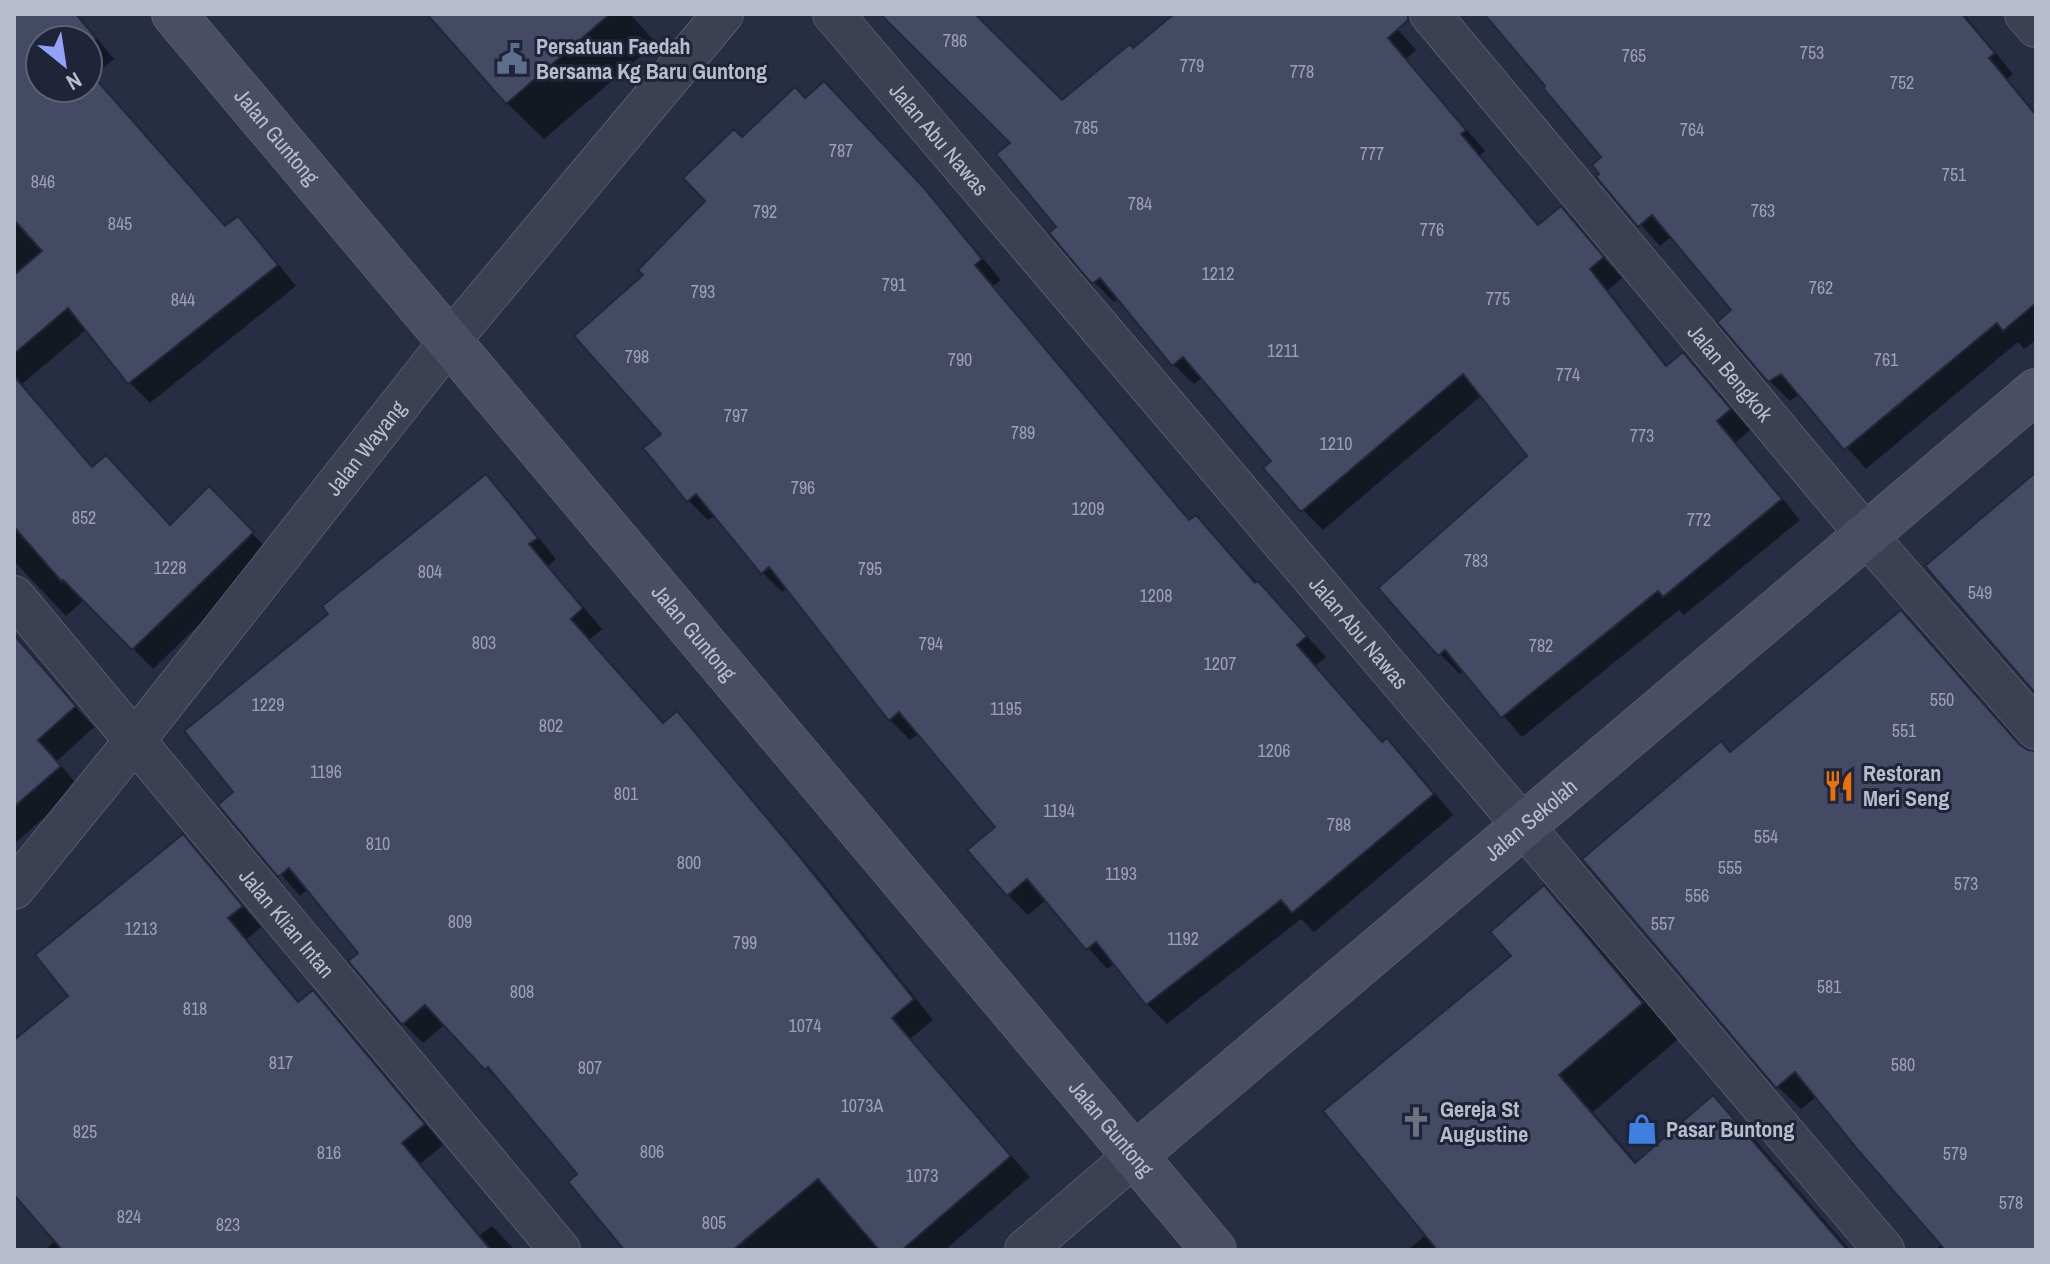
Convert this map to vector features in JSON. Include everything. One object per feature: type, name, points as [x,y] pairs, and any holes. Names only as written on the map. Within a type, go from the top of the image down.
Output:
[{"type":"street","name":"Jalan Guntong","points":[[174,14],[1214,1250]]},
{"type":"street","name":"Jalan Wayang","points":[[14,889],[449,342],[723,14]]},
{"type":"street","name":"Jalan Abu Nawas","points":[[833,14],[1884,1250]]},
{"type":"street","name":"Jalan Bengkok","points":[[1430,14],[1867,536],[2036,729]]},
{"type":"street","points":[[2025,14],[2036,27]]},
{"type":"street","name":"Jalan Sekolah","points":[[1025,1250],[2036,391]]},
{"type":"street","name":"Jalan Klian Intan","points":[[14,596],[560,1250]]},
{"type":"building","points":[[14,14],[76,14],[84,24],[24,24],[24,104],[104,104],[104,88],[225,226],[238,216],[278,265],[128,384],[68,308],[14,354],[14,275],[42,251],[14,220]]},
{"type":"building","name":"Persatuan Faedah Bersama Kg Baru Guntong","points":[[427,14],[610,14],[506,104]]},
{"type":"building","points":[[880,14],[975,14],[1062,100],[1130,44],[1133,48],[1174,14],[1408,14],[1408,20],[1388,38],[1466,130],[1461,134],[1538,225],[1561,206],[1604,257],[1590,269],[1666,366],[1683,352],[1731,409],[1717,421],[1782,499],[1663,597],[1658,591],[1501,718],[1445,650],[1438,656],[1378,588],[1527,456],[1463,374],[1301,512],[1263,468],[1271,461],[1183,357],[1172,366],[1100,278],[1092,284],[1049,233],[1056,227],[996,154],[1010,143]]},
{"type":"building","points":[[1484,14],[1962,14],[1995,53],[1989,58],[2036,115],[2036,303],[2003,331],[1997,323],[1844,450],[1781,374],[1768,382],[1717,322],[1731,310],[1652,215],[1638,227],[1596,177],[1599,174],[1592,165],[1601,157]]},
{"type":"building","points":[[824,81],[925,189],[982,259],[975,265],[1189,520],[1196,515],[1255,583],[1258,581],[1307,636],[1297,645],[1382,742],[1387,738],[1434,794],[1292,913],[1281,900],[1146,1005],[1096,942],[1086,950],[1027,879],[1007,896],[967,850],[995,827],[899,712],[889,721],[769,567],[761,574],[696,494],[687,502],[643,448],[661,434],[574,336],[643,275],[638,270],[705,201],[683,178],[734,129],[742,137],[795,87],[805,98]]},
{"type":"building","points":[[14,376],[92,467],[106,455],[170,525],[209,486],[254,532],[132,650],[62,582],[14,527]]},
{"type":"building","points":[[2036,472],[2036,694],[1925,566]]},
{"type":"building","points":[[486,474],[538,538],[529,544],[583,608],[571,619],[663,723],[677,711],[799,856],[914,999],[892,1018],[1011,1156],[902,1250],[879,1250],[818,1179],[733,1250],[624,1250],[568,1182],[577,1174],[488,1067],[485,1070],[425,1005],[402,1025],[348,961],[358,953],[289,868],[278,877],[218,805],[233,792],[184,731],[328,614],[322,606]]},
{"type":"building","points":[[1901,610],[2019,744],[2036,751],[2036,1250],[1945,1250],[1795,1072],[1776,1088],[1582,859],[1721,741],[1730,752]]},
{"type":"building","points":[[14,635],[76,706],[38,740],[61,766],[14,807]]},
{"type":"building","points":[[183,834],[243,906],[228,918],[298,1002],[313,990],[425,1124],[402,1143],[491,1250],[62,1250],[14,1195],[14,1040],[68,996],[35,955]]},
{"type":"building","points":[[1544,885],[1643,1003],[1559,1075],[1635,1163],[1713,1095],[1847,1250],[1437,1250],[1323,1111],[1511,956],[1490,932]]},
{"type":"place","name":"Persatuan Faedah Bersama Kg Baru Guntong","points":[[512,59]]},
{"type":"place","name":"Restoran Meri Seng","points":[[1839,786]]},
{"type":"place","name":"Gereja St Augustine","points":[[1416,1122]]},
{"type":"place","name":"Pasar Buntong","points":[[1642,1129]]}]
